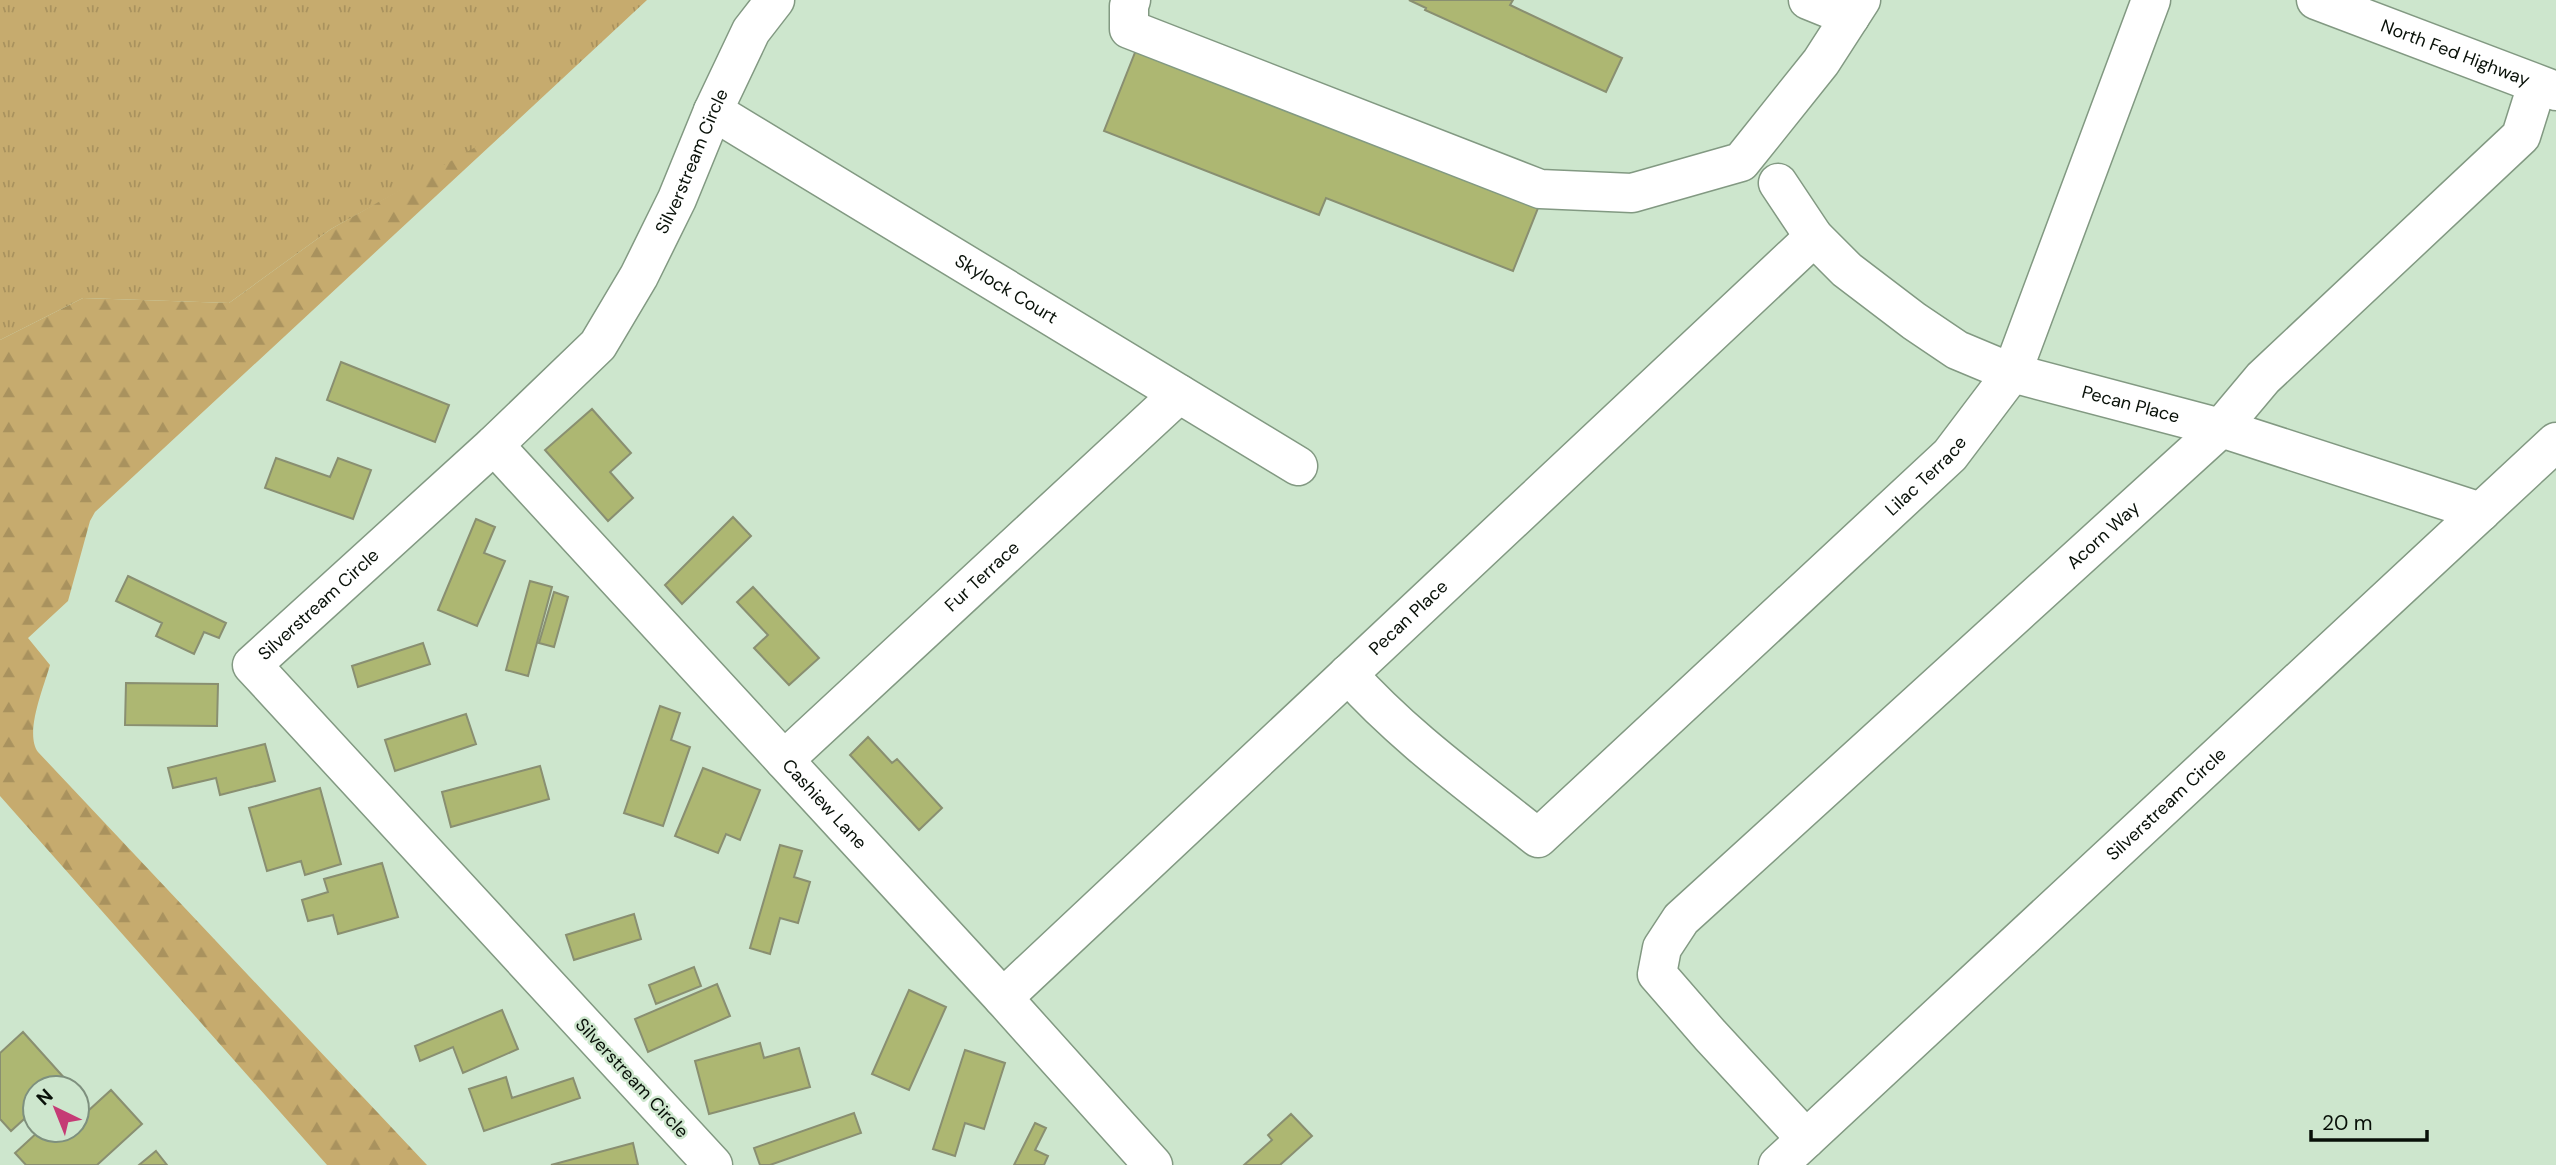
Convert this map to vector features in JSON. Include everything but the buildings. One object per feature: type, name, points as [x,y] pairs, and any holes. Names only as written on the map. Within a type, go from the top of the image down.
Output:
[{"type":"main road","name":"Silverstream Circle","points":[[713,1165],[252,665],[598,345],[639,276],[677,199],[713,111],[751,31],[775,0]]},
{"type":"main road","points":[[1131,0],[1129,29],[1540,189],[1632,192],[1741,162],[1821,62],[1855,9],[1808,0]]},
{"type":"main road","name":"Lilac Terrace","points":[[1348,674],[1375,704],[1448,767],[1538,838],[1950,455],[2012,373],[2151,0]]},
{"type":"main road","name":"North Fed Highway","points":[[2316,0],[2550,81]]},
{"type":"main road","name":"Acorn Way","points":[[1806,1139],[1657,974],[1662,948],[1681,919],[2221,428],[2263,378],[2521,136],[2550,81]]},
{"type":"main road","name":"Skylock Court","points":[[713,111],[1298,466]]},
{"type":"main road","name":"Pecan Place","points":[[1778,183],[1814,237],[1847,270],[1957,350],[2012,373],[2221,428],[2481,512]]},
{"type":"main road","name":"Pecan Place","points":[[1003,998],[1814,237]]},
{"type":"main road","name":"Fur Terrace","points":[[784,760],[1179,394]]},
{"type":"main road","name":"Silverstream Circle","points":[[1778,1165],[2556,442]]},
{"type":"main road","name":"Cashiew Lane","points":[[494,444],[1153,1165]]},
{"type":"green space","points":[[0,0],[647,0],[504,133],[331,229],[229,303],[83,298],[0,340]]},
{"type":"green space","points":[[504,133],[95,512],[90,521],[68,601],[28,638],[50,665],[34,722],[34,744],[38,752],[427,1165],[327,1165],[0,796],[0,340],[83,298],[229,303],[331,229]]}]
